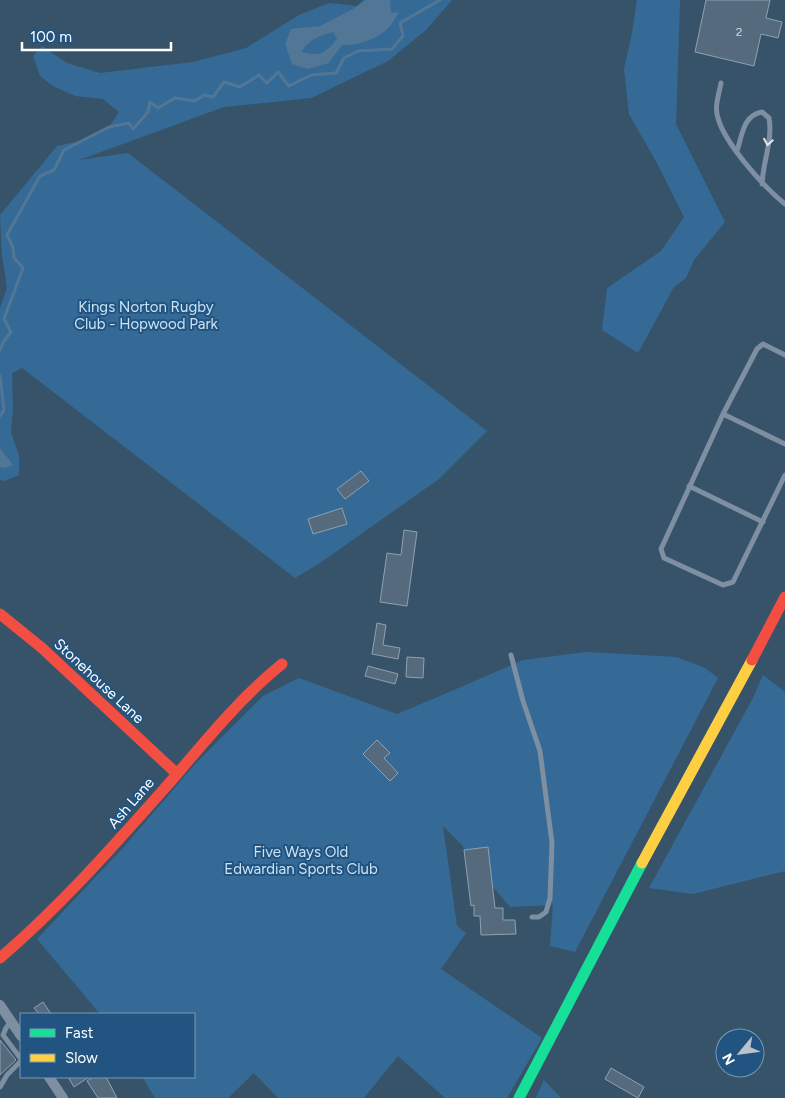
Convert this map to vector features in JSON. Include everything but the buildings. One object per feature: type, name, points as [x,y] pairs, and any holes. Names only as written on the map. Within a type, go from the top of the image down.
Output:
[{"type":"main road","points":[[519,1098],[674,801],[785,597]]},
{"type":"main road","name":"Stonehouse Lane","points":[[0,614],[42,648],[176,773]]},
{"type":"main road","name":"Ash Lane","points":[[0,958],[30,934],[88,876],[176,773],[251,693],[282,664]]},
{"type":"street","points":[[0,1005],[20,1034]]},
{"type":"street","points":[[50,1078],[63,1098]]},
{"type":"lane","points":[[721,83],[717,101],[717,117],[724,133],[762,184],[785,204]]},
{"type":"lane","points":[[737,151],[750,116],[762,112],[769,118],[771,127],[762,184]]},
{"type":"lane","points":[[785,356],[763,344],[756,349],[723,414],[660,549],[664,558],[723,585],[733,582],[785,475]]},
{"type":"lane","points":[[723,414],[785,444]]},
{"type":"lane","points":[[689,486],[763,522]]},
{"type":"lane","points":[[512,655],[523,701],[540,751],[552,842],[550,898],[544,915],[532,917]]},
{"type":"lane","points":[[11,1021],[3,1035],[20,1059]]},
{"type":"lane","points":[[0,1087],[7,1075],[20,1061]]},
{"type":"green space","name":"Kings Norton Rugby Club - Hopwood Park","points":[[363,0],[452,0],[426,30],[388,61],[311,98],[224,107],[79,160],[128,153],[487,431],[439,479],[320,563],[295,578],[22,368],[12,373],[13,409],[11,432],[19,456],[19,475],[4,481],[0,480],[0,308],[7,288],[2,255],[0,215],[57,146],[84,140],[109,127],[119,112],[103,99],[75,96],[53,86],[40,76],[33,56],[42,46],[67,63],[100,73],[193,62],[246,48],[299,15],[329,3],[357,6]]},
{"type":"green space","points":[[637,0],[680,0],[676,124],[725,222],[694,260],[686,278],[674,287],[638,353],[602,330],[607,288],[661,251],[684,217],[658,165],[629,114],[624,69]]},
{"type":"green space","name":"Five Ways Old Edwardian Sports Club","points":[[586,652],[676,657],[705,668],[718,678],[575,952],[550,946],[553,905],[510,907],[493,887],[488,847],[464,850],[463,846],[443,826],[457,926],[466,933],[441,969],[542,1038],[507,1098],[445,1098],[398,1056],[364,1098],[278,1098],[254,1073],[228,1098],[155,1098],[143,1078],[195,1078],[195,1013],[99,1013],[37,939],[122,849],[196,763],[263,696],[299,678],[397,714],[523,660]]},
{"type":"green space","points":[[763,675],[785,692],[785,871],[693,894],[649,888],[753,698]]},
{"type":"green space","points":[[544,1080],[561,1098],[536,1098]]},
{"type":"shaded area","points":[[366,0],[390,0],[391,13],[399,12],[381,34],[362,43],[342,45],[329,63],[308,69],[292,64],[285,44],[291,29],[320,26]],"holes":[[[333,32],[337,39],[322,53],[302,52],[311,41],[324,35]]]},
{"type":"shaded area","points":[[0,448],[13,465],[5,468],[0,467]]},
{"type":"waterway","points":[[0,350],[11,332],[4,319],[23,268],[14,258],[13,247],[7,235],[40,176],[54,170],[64,150],[109,127],[129,123],[133,129],[148,112],[150,102],[158,108],[175,98],[195,101],[204,95],[213,97],[224,82],[240,87],[259,75],[267,83],[278,72],[289,86],[311,75],[336,73],[344,58],[358,51],[392,49],[403,36],[400,23],[440,0]]},
{"type":"waterway","points":[[0,376],[4,410],[0,416]]},
{"type":"traffic: fast","points":[[519,1098],[642,863]]},
{"type":"traffic: slow","points":[[642,863],[752,660]]},
{"type":"traffic: jam","points":[[752,660],[785,597]]},
{"type":"traffic: jam","points":[[0,614],[42,648],[176,773]]},
{"type":"traffic: jam","points":[[0,958],[46,916],[89,872],[224,719],[252,690],[282,664]]}]
